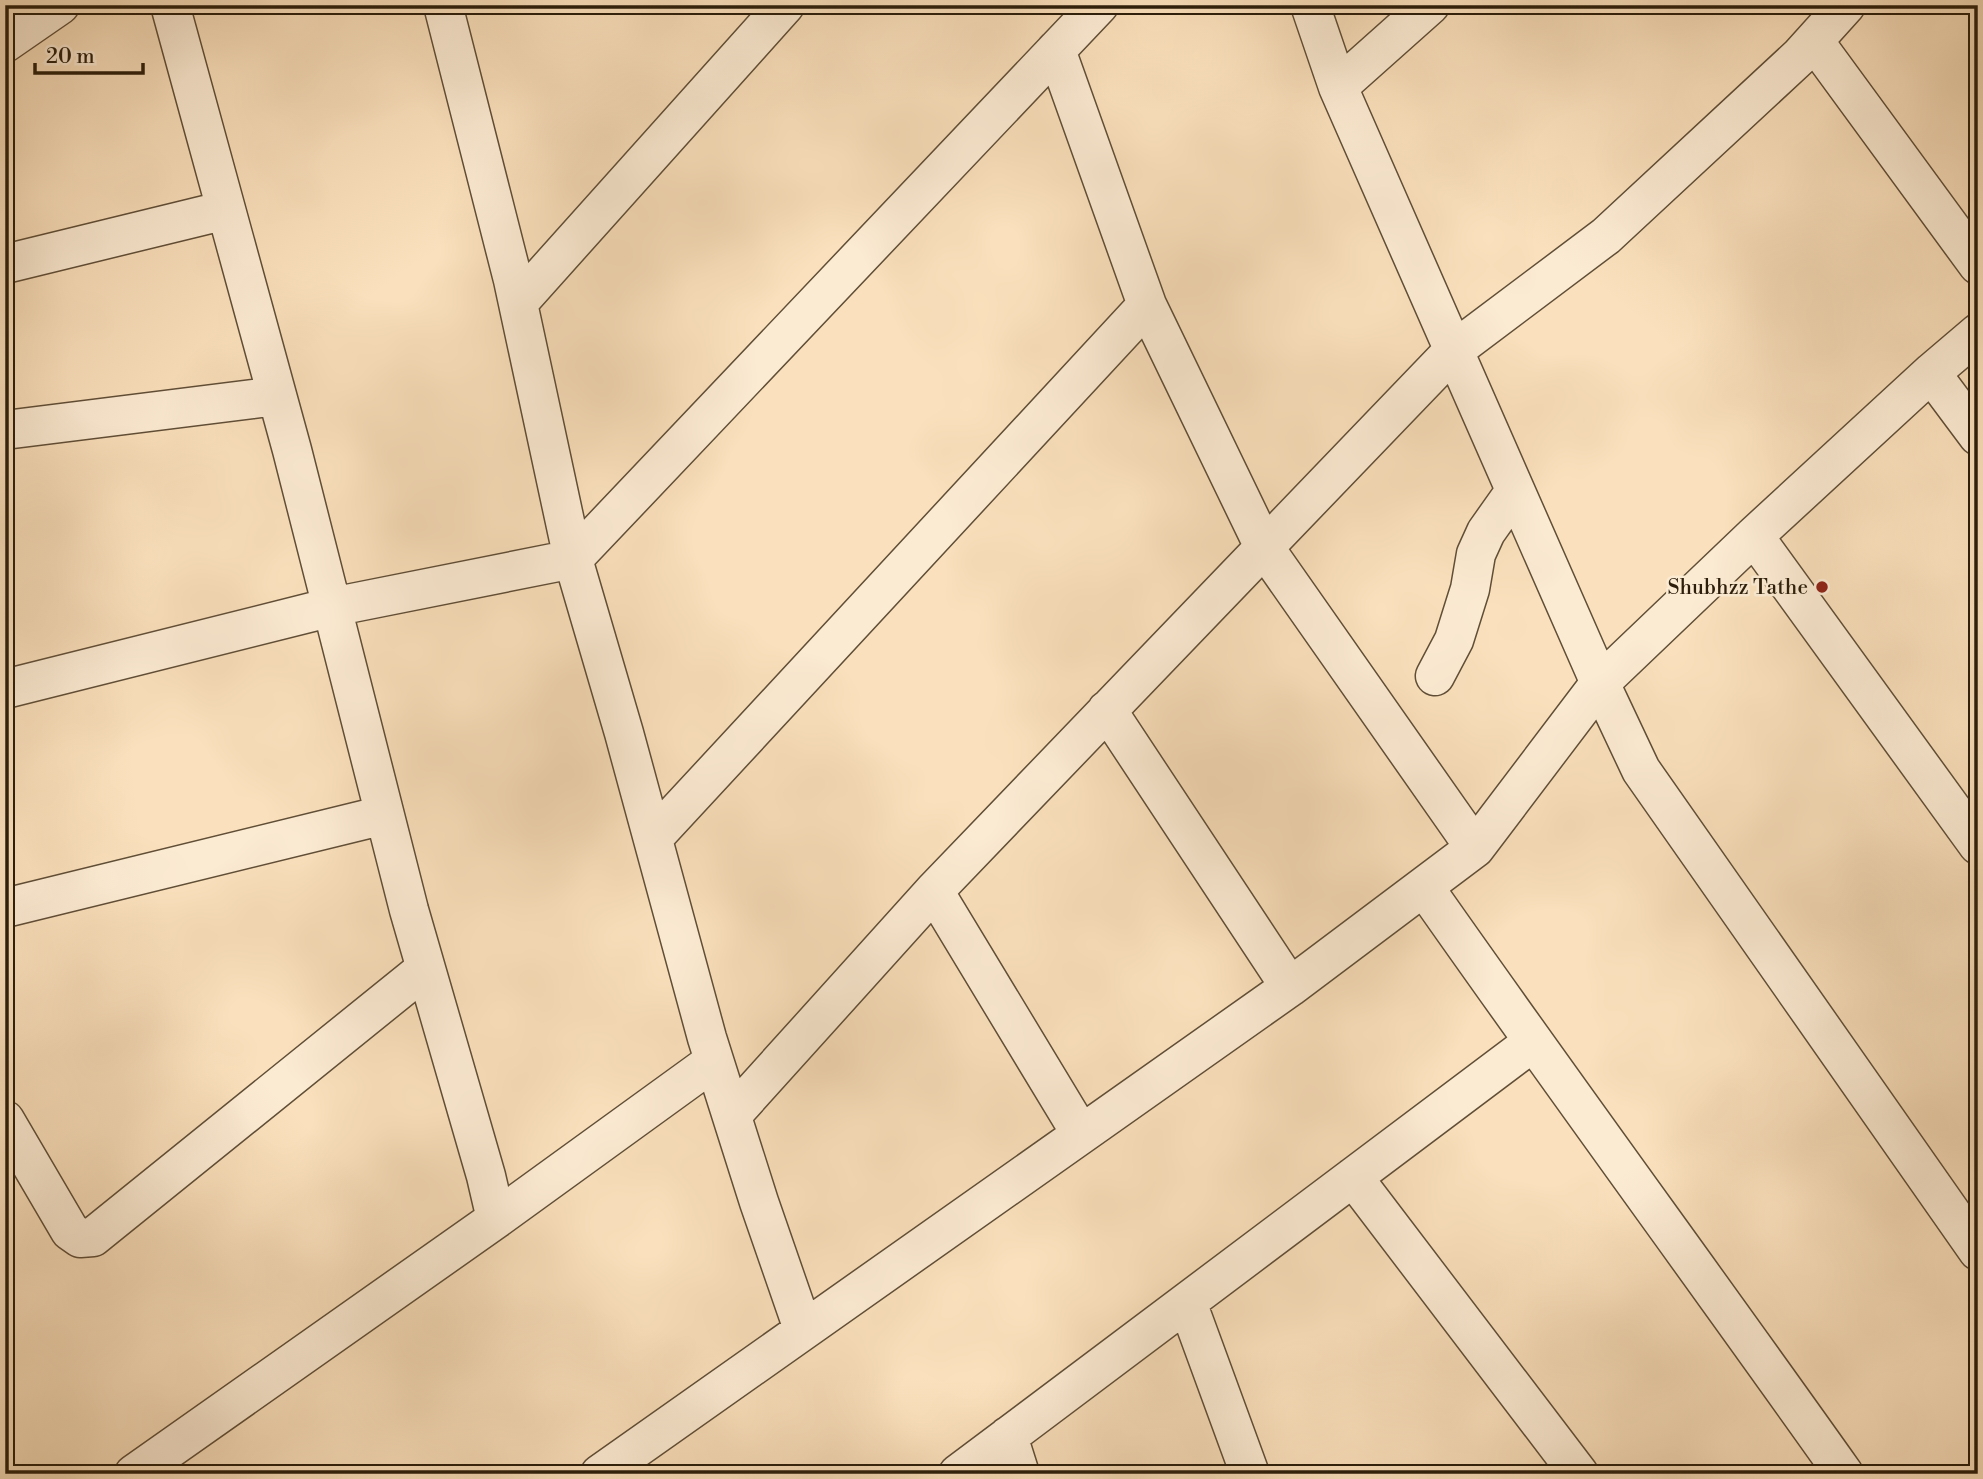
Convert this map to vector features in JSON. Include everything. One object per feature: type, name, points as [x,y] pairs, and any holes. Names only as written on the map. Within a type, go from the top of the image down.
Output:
[{"type":"street","points":[[5,43],[60,5]]},
{"type":"street","points":[[170,5],[277,396],[425,969],[496,1219]]},
{"type":"street","points":[[518,303],[785,5]]},
{"type":"street","points":[[5,689],[332,607],[573,559],[1099,5]]},
{"type":"street","points":[[1310,5],[1338,87],[1600,683],[1642,771],[1978,1251]]},
{"type":"street","points":[[1338,87],[1430,5]]},
{"type":"street","points":[[732,1115],[934,891],[1454,351],[1606,236],[1800,57],[1846,5]]},
{"type":"street","points":[[452,11],[573,559],[714,1061],[803,1329]]},
{"type":"street","points":[[1814,41],[1978,265]]},
{"type":"street","points":[[1056,50],[1147,305],[1265,547],[1475,848]]},
{"type":"street","points":[[5,264],[226,210]]},
{"type":"street","points":[[653,838],[1147,305]]},
{"type":"street","points":[[602,1473],[1290,987],[1475,848],[1600,683],[1754,536],[1978,333]]},
{"type":"street","points":[[1931,373],[1978,436]]},
{"type":"street","points":[[5,430],[277,396]]},
{"type":"street","points":[[1435,677],[1458,628],[1476,554],[1486,532],[1516,491]]},
{"type":"street","points":[[1754,536],[1978,845]]},
{"type":"street","points":[[1107,710],[1290,987]]},
{"type":"street","points":[[5,908],[384,815]]},
{"type":"street","points":[[1424,887],[1844,1474]]},
{"type":"street","points":[[934,891],[1081,1134]]},
{"type":"street","points":[[5,1120],[70,1231],[80,1238],[93,1237],[425,969]]},
{"type":"street","points":[[958,1474],[1533,1042]]},
{"type":"street","points":[[134,1474],[496,1219],[714,1061]]},
{"type":"street","points":[[1353,1177],[1579,1474]]},
{"type":"street","points":[[1187,1302],[1250,1474]]},
{"type":"street","points":[[1008,1436],[1020,1474]]},
{"type":"place","name":"Shubhzz Tathe","points":[[1822,587]]}]
